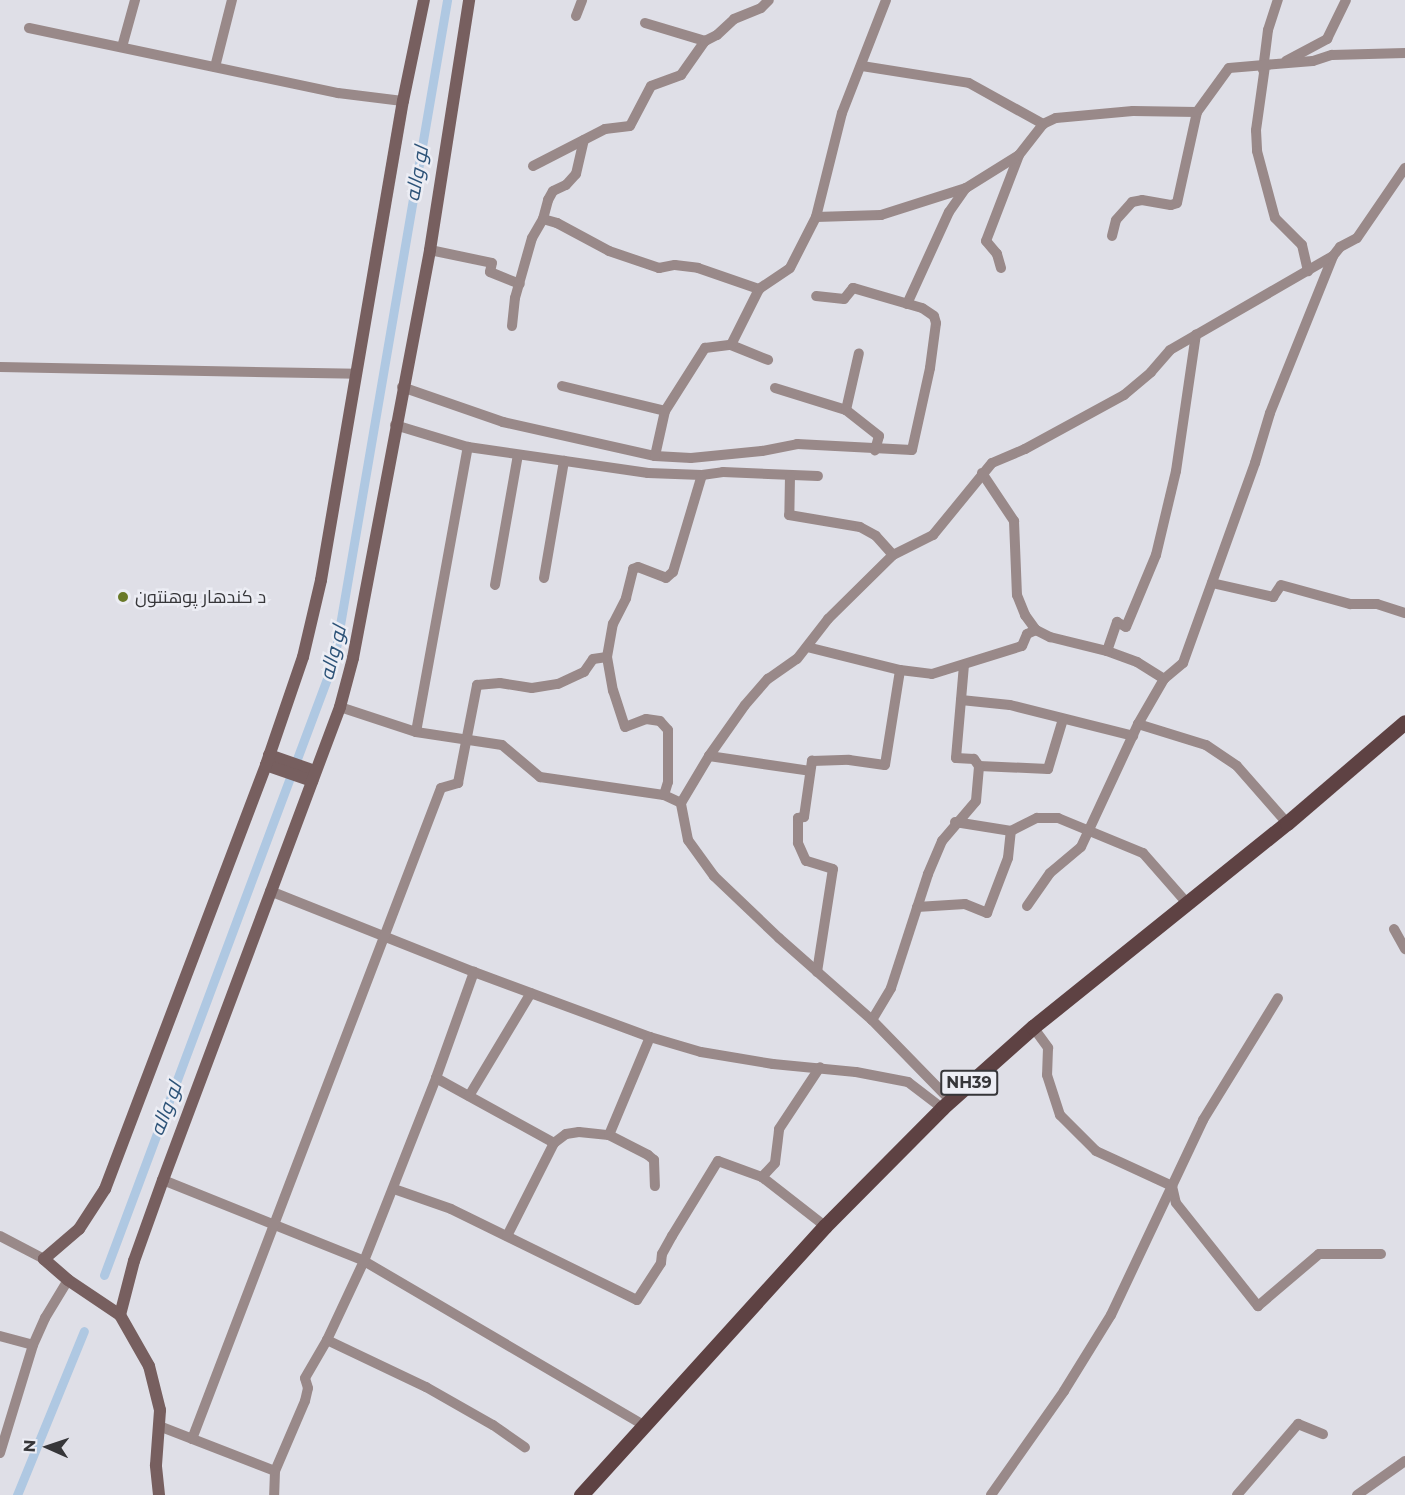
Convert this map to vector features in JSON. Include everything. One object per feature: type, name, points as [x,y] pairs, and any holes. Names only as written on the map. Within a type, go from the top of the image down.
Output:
[{"type":"main road","name":"NH39","points":[[581,1495],[825,1226],[946,1104],[1033,1027],[1287,823],[1405,722]]},
{"type":"street","points":[[122,47],[135,0]]},
{"type":"street","points":[[215,67],[232,0]]},
{"type":"street","points":[[44,1259],[79,1229],[105,1189],[268,760],[308,635],[321,580],[403,101],[424,0]]},
{"type":"street","points":[[120,1315],[134,1261],[163,1180],[340,707],[353,658],[402,387],[430,250],[469,0]]},
{"type":"street","points":[[576,16],[582,0]]},
{"type":"street","points":[[533,166],[605,129],[630,126],[648,90],[681,75],[705,41],[717,35],[734,20],[761,8],[769,0]]},
{"type":"street","points":[[731,345],[759,289],[790,268],[816,217],[842,113],[886,0]]},
{"type":"street","points":[[1278,0],[1268,30],[1263,70],[1305,53],[1327,39],[1346,0]]},
{"type":"street","points":[[645,22],[705,41]]},
{"type":"street","points":[[29,28],[338,93],[403,101]]},
{"type":"street","points":[[1112,236],[1116,220],[1132,202],[1142,200],[1171,205],[1178,203],[1197,112],[1229,68],[1314,61],[1332,55],[1405,53]]},
{"type":"street","points":[[862,66],[969,83],[1043,124]]},
{"type":"street","points":[[1265,66],[1256,130],[1257,151],[1275,218],[1302,245],[1308,271]]},
{"type":"street","points":[[1001,268],[997,254],[986,241],[1019,155],[1043,124],[1056,118],[1133,111],[1197,112]]},
{"type":"street","points":[[512,326],[532,238],[543,219],[553,191],[566,185],[576,174],[584,140]]},
{"type":"street","points":[[816,217],[881,215],[966,188],[1019,155]]},
{"type":"street","points":[[1027,906],[1050,873],[1081,847],[1138,724],[1164,679],[1183,663],[1270,413],[1333,256],[1340,247],[1357,238],[1405,168]]},
{"type":"street","points":[[907,304],[949,212],[966,188]]},
{"type":"street","points":[[543,219],[557,223],[609,251],[658,268],[675,265],[698,268],[759,289]]},
{"type":"street","points":[[430,250],[492,263],[490,272],[520,284]]},
{"type":"street","points":[[946,1104],[872,1020],[714,876],[688,840],[681,803],[709,756],[745,705],[768,678],[797,659],[835,611],[893,555],[933,535],[982,472],[992,463],[1025,449],[1124,395],[1151,372],[1170,350],[1333,256]]},
{"type":"street","points":[[402,387],[503,422],[655,456],[691,458],[762,452],[797,444],[875,450],[912,450],[926,394],[935,319],[922,308],[853,288],[844,299],[816,296]]},
{"type":"street","points":[[1107,651],[1117,622],[1126,627],[1156,555],[1176,471],[1196,334]]},
{"type":"street","points":[[655,456],[665,411],[705,348],[731,345],[768,360]]},
{"type":"street","points":[[846,410],[859,353]]},
{"type":"street","points":[[0,367],[357,374]]},
{"type":"street","points":[[562,386],[665,411]]},
{"type":"street","points":[[775,388],[846,410],[879,436],[875,450]]},
{"type":"street","points":[[395,425],[468,447],[648,473],[702,476],[723,472],[818,476]]},
{"type":"street","points":[[416,732],[468,447]]},
{"type":"street","points":[[495,585],[518,455]]},
{"type":"street","points":[[544,578],[564,461]]},
{"type":"street","points":[[982,472],[1014,521],[1017,595],[1032,632]]},
{"type":"street","points":[[664,795],[668,782],[668,730],[660,721],[646,719],[625,727],[613,691],[607,657],[613,624],[626,598],[633,569],[638,567],[666,578],[673,572],[702,476]]},
{"type":"street","points":[[790,476],[789,515],[860,527],[876,536],[893,555]]},
{"type":"street","points":[[1212,583],[1273,597],[1281,585],[1350,604],[1377,604],[1405,613]]},
{"type":"street","points":[[1032,632],[1107,651],[1137,662],[1164,679]]},
{"type":"street","points":[[807,647],[900,670],[932,674],[1022,646],[1032,632]]},
{"type":"street","points":[[192,1439],[441,788],[458,783],[477,685],[500,683],[531,687],[558,684],[584,672],[593,659],[607,657]]},
{"type":"street","points":[[872,1020],[891,988],[917,907],[942,841],[976,801],[979,766],[974,759],[956,758],[964,665]]},
{"type":"street","points":[[817,972],[833,869],[806,861],[798,843],[798,818],[804,817],[812,761],[849,760],[885,765],[900,670]]},
{"type":"street","points":[[961,700],[1010,705],[1133,736]]},
{"type":"street","points":[[340,707],[416,732],[502,745],[540,777],[664,795],[681,803]]},
{"type":"street","points":[[979,766],[1048,769],[1063,718]]},
{"type":"street","points":[[1138,724],[1206,745],[1214,750],[1237,766],[1287,823]]},
{"type":"street","points":[[709,756],[810,771]]},
{"type":"street","points":[[268,760],[314,776]]},
{"type":"street","points":[[956,822],[1011,831],[1037,818],[1058,818],[1143,853],[1187,903]]},
{"type":"street","points":[[917,907],[965,904],[987,913],[1008,858],[1011,831]]},
{"type":"street","points":[[270,891],[474,972],[650,1037],[701,1052],[773,1064],[820,1067],[908,1082],[946,1104]]},
{"type":"street","points":[[1394,929],[1405,948]]},
{"type":"street","points":[[278,1494],[275,1472],[304,1401],[308,1388],[304,1378],[327,1340],[364,1261],[394,1189],[474,972]]},
{"type":"street","points":[[470,1096],[531,993]]},
{"type":"street","points":[[991,1495],[1064,1391],[1111,1315],[1203,1120],[1278,998]]},
{"type":"street","points":[[1033,1027],[1048,1048],[1047,1075],[1060,1115],[1096,1151],[1172,1186]]},
{"type":"street","points":[[609,1136],[650,1037]]},
{"type":"street","points":[[762,1177],[775,1163],[779,1129],[820,1067]]},
{"type":"street","points":[[436,1078],[554,1143]]},
{"type":"street","points":[[507,1236],[554,1143],[566,1134],[579,1132],[609,1136],[654,1161],[655,1186]]},
{"type":"street","points":[[394,1189],[451,1209],[637,1300],[661,1263],[662,1254],[672,1236],[718,1161],[762,1177],[825,1226]]},
{"type":"street","points":[[163,1180],[275,1223],[364,1261],[644,1425]]},
{"type":"street","points":[[1172,1186],[1176,1203],[1258,1306],[1319,1254],[1381,1254]]},
{"type":"street","points":[[0,1236],[44,1259],[68,1280],[120,1315],[148,1366],[160,1410],[156,1465],[159,1495]]},
{"type":"street","points":[[0,1453],[33,1345],[45,1318],[68,1280]]},
{"type":"street","points":[[0,1336],[33,1345]]},
{"type":"street","points":[[327,1340],[426,1387],[493,1425],[525,1447]]},
{"type":"street","points":[[1237,1495],[1298,1424],[1323,1434]]},
{"type":"street","points":[[159,1426],[275,1472]]},
{"type":"street","points":[[1357,1495],[1405,1461]]},
{"type":"waterway","name":"لو واله","points":[[104,1275],[334,660],[447,0]]},
{"type":"waterway","points":[[17,1495],[84,1331]]},
{"type":"place","name":"د کندهار پوهنتون","points":[[123,597]]}]
